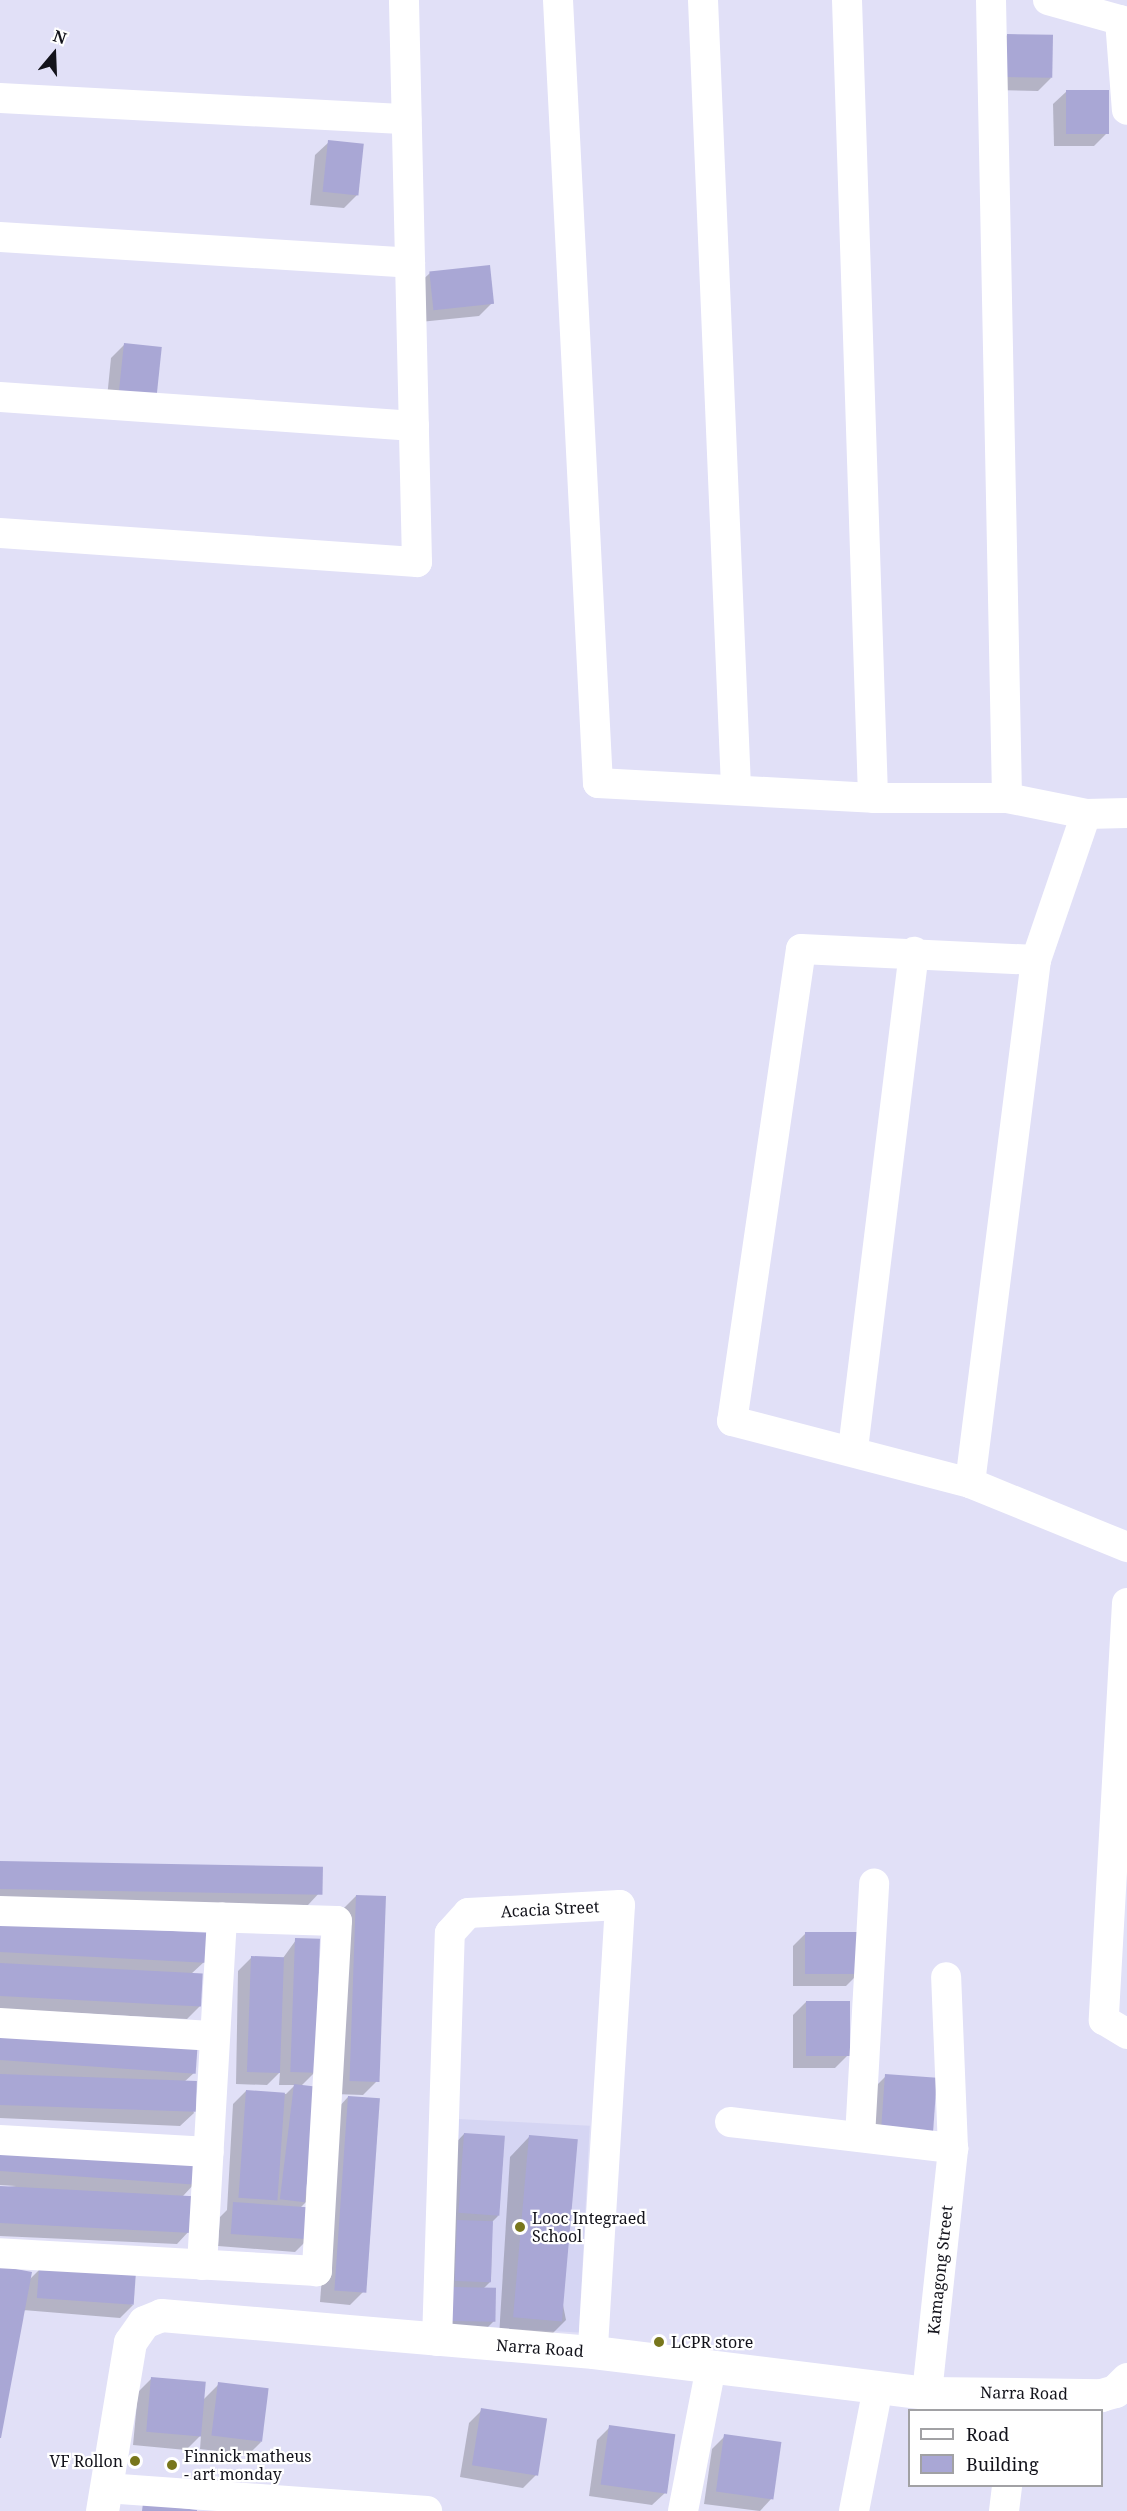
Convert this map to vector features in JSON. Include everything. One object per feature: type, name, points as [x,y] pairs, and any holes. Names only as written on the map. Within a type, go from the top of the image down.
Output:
[{"type":"main road","name":"Narra Road","points":[[104,2499],[130,2342],[152,2318],[213,2318],[437,2341],[593,2352],[878,2388],[1016,2400],[1101,2395],[1115,2391],[1127,2379]]},
{"type":"street","points":[[0,533],[417,562],[404,0]]},
{"type":"street","points":[[558,0],[598,783],[873,798],[1007,798],[1086,814],[1127,813]]},
{"type":"street","points":[[703,0],[736,789]]},
{"type":"street","points":[[847,0],[873,798]]},
{"type":"street","points":[[991,0],[1007,798]]},
{"type":"street","points":[[1048,0],[1124,21],[1127,110]]},
{"type":"street","points":[[0,98],[406,119]]},
{"type":"street","points":[[0,237],[410,263]]},
{"type":"street","points":[[0,397],[414,426]]},
{"type":"street","points":[[970,1483],[1036,960],[1086,814]]},
{"type":"street","points":[[1036,960],[914,952],[801,949],[732,1420],[853,1449],[970,1483],[1127,1547]]},
{"type":"street","points":[[853,1449],[914,952]]},
{"type":"street","points":[[1127,1603],[1104,2020],[1127,2034]]},
{"type":"street","points":[[860,2137],[874,1883]]},
{"type":"street","name":"Acacia Street","points":[[437,2341],[450,1933],[468,1913],[620,1905],[593,2352]]},
{"type":"street","points":[[0,1911],[337,1921],[317,2271],[0,2253]]},
{"type":"street","points":[[202,2265],[222,1918]]},
{"type":"street","name":"Kamagong Street","points":[[927,2393],[953,2148],[946,1977]]},
{"type":"street","points":[[0,2023],[215,2036]]},
{"type":"street","points":[[730,2122],[953,2148]]},
{"type":"street","points":[[0,2140],[209,2152]]},
{"type":"street","points":[[683,2511],[711,2367]]},
{"type":"street","points":[[854,2511],[878,2388]]},
{"type":"street","points":[[1004,2511],[1007,2487]]},
{"type":"street","points":[[104,2499],[427,2511]]},
{"type":"shaded area","name":"Looc Integraed School","points":[[459,2119],[590,2126],[579,2333],[448,2326]]},
{"type":"building","points":[[1007,34],[1053,35],[1052,78],[1006,77]]},
{"type":"building","points":[[1066,90],[1109,90],[1109,134],[1066,134]]},
{"type":"building","points":[[328,140],[364,144],[358,195],[323,192]]},
{"type":"building","points":[[490,265],[494,304],[433,310],[429,271]]},
{"type":"building","points":[[124,343],[162,347],[156,400],[118,396]]},
{"type":"building","points":[[0,1861],[323,1867],[322,1895],[0,1889]]},
{"type":"building","points":[[356,1895],[386,1896],[379,2082],[350,2081]]},
{"type":"building","points":[[0,1922],[207,1933],[205,1963],[0,1952]]},
{"type":"building","points":[[805,1932],[861,1932],[861,1974],[805,1974]]},
{"type":"building","points":[[295,1938],[320,1939],[315,2073],[290,2072]]},
{"type":"building","points":[[251,1956],[284,1957],[280,2073],[247,2072]]},
{"type":"building","points":[[0,1963],[203,1974],[201,2007],[0,1996]]},
{"type":"building","points":[[806,2001],[850,2001],[850,2056],[806,2056]]},
{"type":"building","points":[[0,2033],[198,2047],[196,2074],[0,2060]]},
{"type":"building","points":[[0,2074],[197,2081],[196,2112],[0,2105]]},
{"type":"building","points":[[885,2074],[937,2078],[933,2133],[881,2130]]},
{"type":"building","points":[[294,2084],[319,2087],[305,2202],[280,2199]]},
{"type":"building","points":[[246,2090],[285,2093],[277,2200],[238,2198]]},
{"type":"building","points":[[348,2096],[380,2098],[366,2293],[334,2291]]},
{"type":"building","points":[[464,2133],[505,2136],[499,2216],[458,2213]]},
{"type":"building","points":[[529,2135],[578,2139],[562,2322],[513,2317]]},
{"type":"building","points":[[0,2143],[199,2157],[197,2185],[0,2171]]},
{"type":"building","points":[[0,2186],[194,2196],[192,2233],[0,2223]]},
{"type":"building","points":[[233,2202],[311,2207],[309,2239],[231,2234]]},
{"type":"building","points":[[457,2220],[493,2221],[491,2282],[455,2281]]},
{"type":"building","points":[[0,2266],[32,2272],[1,2438],[0,2438]]},
{"type":"building","points":[[39,2268],[136,2275],[134,2305],[37,2298]]},
{"type":"building","points":[[451,2287],[496,2288],[495,2322],[450,2321]]},
{"type":"building","points":[[151,2377],[206,2382],[201,2437],[146,2432]]},
{"type":"building","points":[[218,2382],[269,2388],[262,2442],[211,2436]]},
{"type":"building","points":[[481,2408],[547,2418],[538,2476],[472,2465]]},
{"type":"building","points":[[609,2425],[675,2434],[667,2494],[601,2484]]},
{"type":"building","points":[[724,2434],[781,2442],[773,2500],[716,2491]]},
{"type":"building","points":[[143,2503],[197,2510],[197,2511],[142,2511]]},
{"type":"place","name":"Looc Integraed School","points":[[520,2227]]},
{"type":"place","name":"LCPR store","points":[[659,2342]]},
{"type":"place","name":"VF Rollon","points":[[135,2461]]},
{"type":"place","name":"Finnick matheus - art monday","points":[[172,2465]]}]
